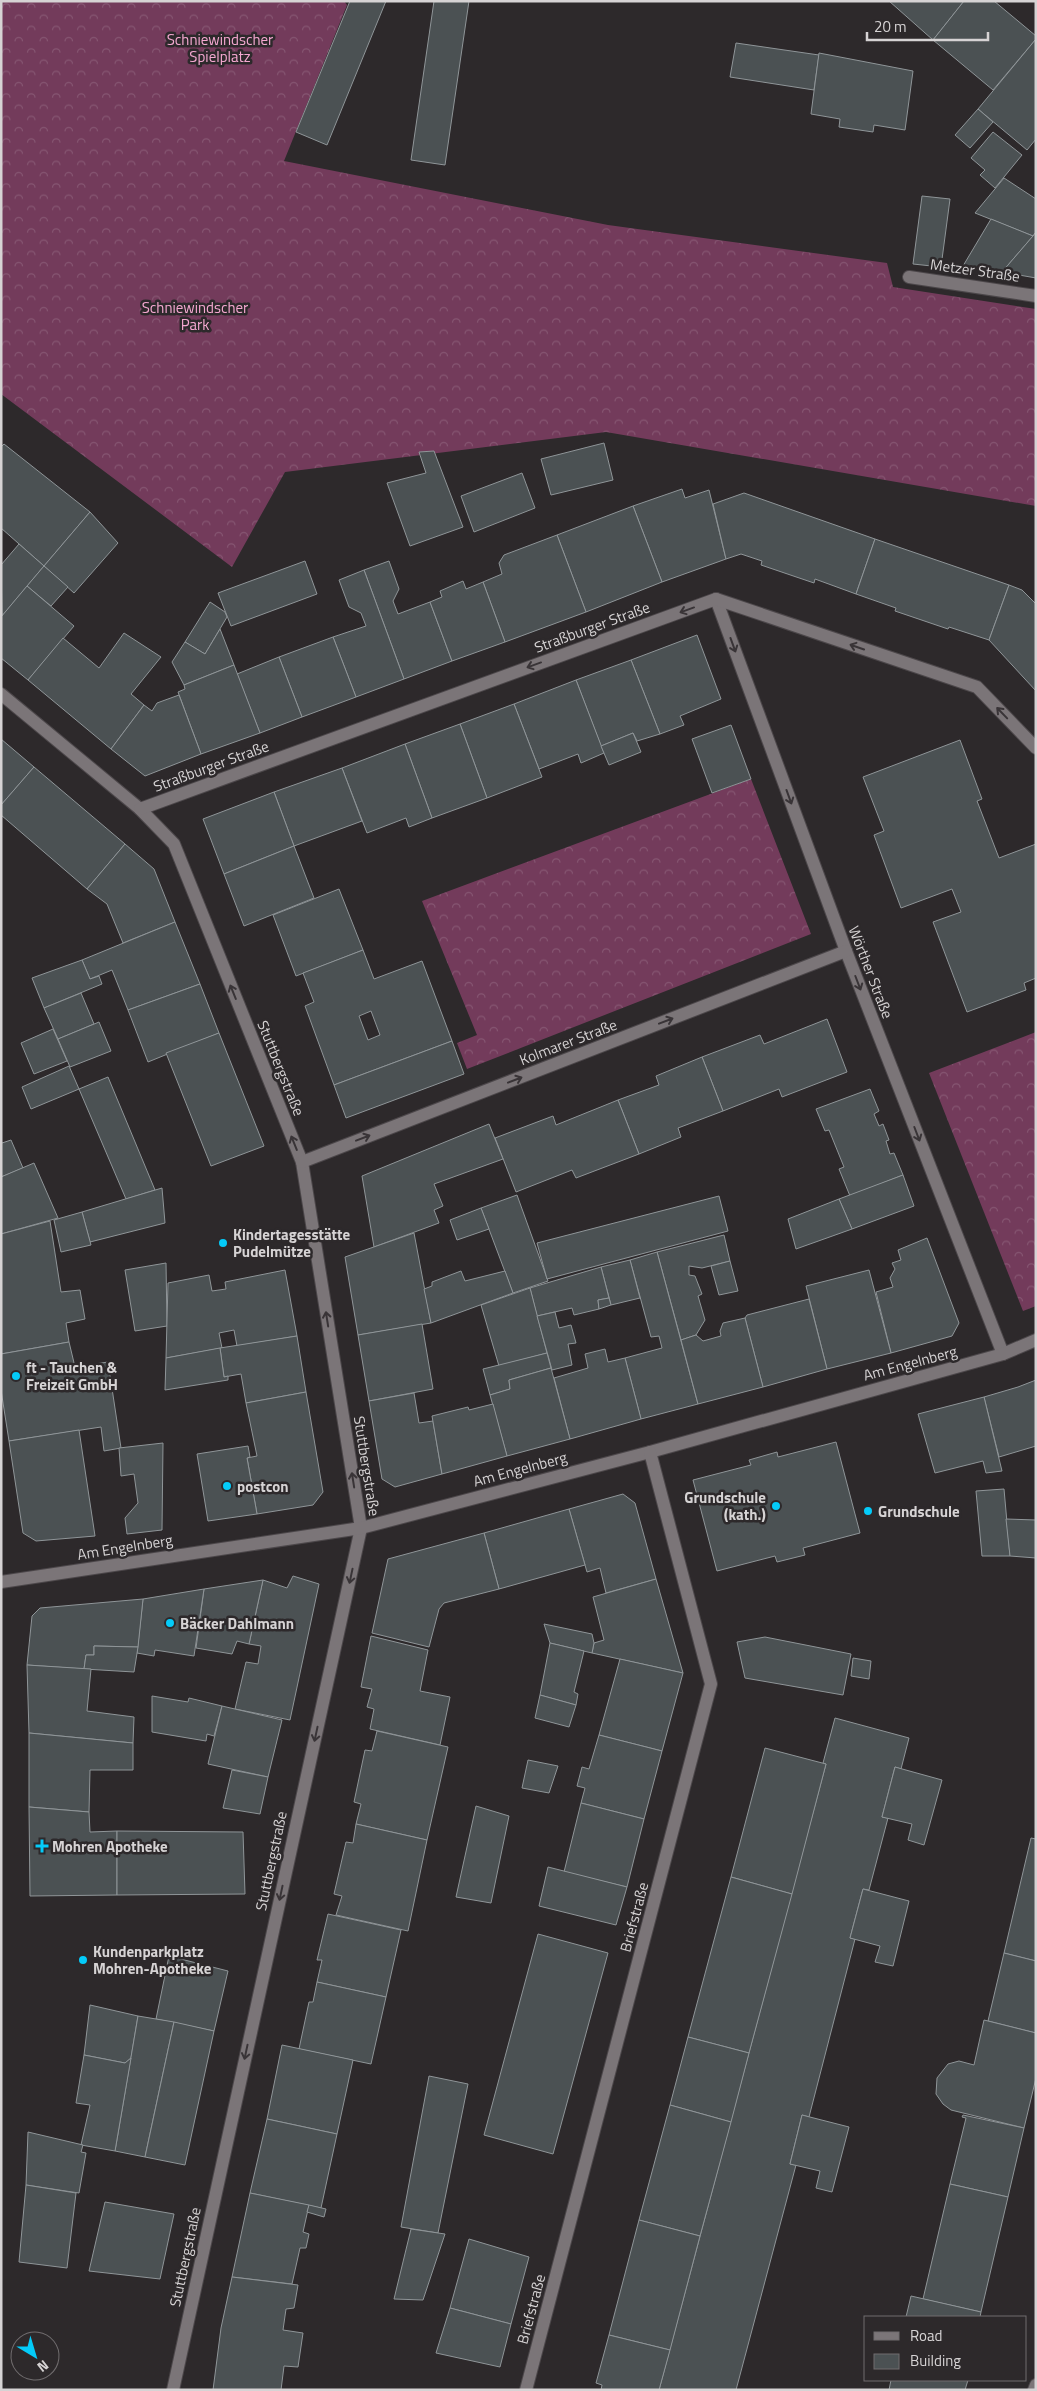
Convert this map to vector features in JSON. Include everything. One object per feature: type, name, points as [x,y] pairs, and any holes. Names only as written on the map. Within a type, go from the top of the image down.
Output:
[{"type":"street","name":"Metzer Straße","points":[[909,277],[1036,296]]},
{"type":"street","points":[[716,599],[977,688],[1036,748]]},
{"type":"street","name":"Straßburger Straße","points":[[140,809],[716,599]]},
{"type":"street","name":"Wörther Straße","points":[[716,599],[846,951],[1003,1354]]},
{"type":"street","name":"Stuttbergstraße","points":[[1,694],[140,809],[174,844],[302,1162],[361,1528],[173,2390]]},
{"type":"street","name":"Kolmarer Straße","points":[[302,1162],[846,951]]},
{"type":"street","name":"Am Engelnberg","points":[[1,1582],[361,1528],[650,1452],[1003,1354],[1036,1340]]},
{"type":"street","name":"Briefstraße","points":[[526,2390],[711,1684],[650,1452]]},
{"type":"street","points":[[1034,2390],[1036,2385]]},
{"type":"green space","name":"Schniewindscher Park","points":[[1,1],[344,1],[347,5],[284,161],[608,225],[887,263],[893,287],[1036,309],[1036,506],[606,432],[285,472],[232,567],[1,394]]},
{"type":"green space","points":[[751,779],[811,934],[467,1069],[457,1043],[477,1035],[422,901]]},
{"type":"green space","points":[[1036,1032],[1036,1306],[1023,1311],[929,1073]]},
{"type":"building","points":[[350,1],[386,1],[327,145],[296,132]]},
{"type":"building","points":[[434,1],[469,1],[445,165],[411,160]]},
{"type":"building","points":[[889,1],[964,1],[933,40]]},
{"type":"building","points":[[964,1],[994,1],[1036,36],[1036,39],[993,90],[933,40]]},
{"type":"building","points":[[1036,39],[1036,139],[1027,150],[978,109]]},
{"type":"building","points":[[736,43],[819,55],[814,90],[730,77]]},
{"type":"building","points":[[819,53],[913,71],[905,130],[874,125],[873,132],[839,127],[840,119],[811,114]]},
{"type":"building","points":[[978,109],[993,122],[970,148],[955,135]]},
{"type":"building","points":[[993,132],[1022,155],[995,188],[980,175],[985,170],[971,158]]},
{"type":"building","points":[[1004,178],[1036,199],[1036,232],[1033,236],[975,213]]},
{"type":"building","points":[[922,196],[950,199],[941,267],[913,264]]},
{"type":"building","points":[[991,219],[1033,236],[1002,272],[963,266]]},
{"type":"building","points":[[1036,232],[1036,278],[1002,272],[1033,236]]},
{"type":"building","points":[[604,443],[613,480],[551,495],[541,459]]},
{"type":"building","points":[[4,444],[90,512],[44,566],[1,528],[1,447]]},
{"type":"building","points":[[434,451],[463,527],[410,546],[387,483],[426,473],[419,452]]},
{"type":"building","points":[[522,473],[535,508],[474,532],[461,496]]},
{"type":"building","points":[[682,489],[685,498],[709,490],[726,559],[662,582],[633,506]]},
{"type":"building","points":[[744,493],[875,539],[856,594],[815,579],[814,583],[761,565],[762,561],[741,554],[726,559],[713,504]]},
{"type":"building","points":[[633,506],[662,582],[586,612],[557,535]]},
{"type":"building","points":[[90,512],[118,543],[74,593],[44,566]]},
{"type":"building","points":[[557,535],[586,612],[505,642],[483,582],[502,574],[499,563],[504,555]]},
{"type":"building","points":[[875,539],[1009,585],[989,640],[949,627],[948,629],[895,611],[896,608],[856,594]]},
{"type":"building","points":[[19,544],[44,566],[2,616],[1,565]]},
{"type":"building","points":[[305,561],[317,594],[231,626],[218,593]]},
{"type":"building","points":[[389,561],[399,589],[393,601],[398,614],[430,602],[452,661],[404,679],[364,570]]},
{"type":"building","points":[[44,566],[68,587],[51,606],[27,586]]},
{"type":"building","points":[[364,570],[404,679],[356,697],[333,637],[366,626],[361,613],[349,607],[339,580]]},
{"type":"building","points":[[463,581],[466,589],[483,582],[505,642],[452,661],[430,602],[442,597],[440,591]]},
{"type":"building","points":[[1009,585],[1022,590],[1036,604],[1036,691],[989,640]]},
{"type":"building","points":[[27,586],[74,626],[28,680],[1,658],[1,617]]},
{"type":"building","points":[[210,602],[225,612],[227,617],[205,654],[185,642]]},
{"type":"building","points":[[220,629],[234,665],[184,685],[172,662],[185,642],[205,654]]},
{"type":"building","points":[[124,633],[161,657],[131,694],[144,705],[111,749],[28,680],[63,638],[99,668]]},
{"type":"building","points":[[697,635],[721,699],[680,716],[684,725],[660,734],[631,660]]},
{"type":"building","points":[[333,637],[356,697],[302,717],[279,657]]},
{"type":"building","points":[[279,657],[302,717],[260,733],[237,674]]},
{"type":"building","points":[[631,660],[660,734],[637,741],[633,733],[601,746],[576,680]]},
{"type":"building","points":[[234,665],[260,733],[201,754],[178,692],[185,689],[184,685]]},
{"type":"building","points":[[576,680],[604,753],[581,763],[578,754],[539,769],[514,704]]},
{"type":"building","points":[[179,695],[201,754],[145,776],[111,749],[144,705],[152,711],[157,703]]},
{"type":"building","points":[[514,704],[542,777],[487,798],[460,724]]},
{"type":"building","points":[[460,724],[487,798],[432,818],[405,744]]},
{"type":"building","points":[[731,725],[751,779],[712,793],[692,739]]},
{"type":"building","points":[[633,733],[641,752],[609,765],[601,746]]},
{"type":"building","points":[[1,739],[34,767],[1,805]]},
{"type":"building","points":[[960,740],[982,799],[977,801],[999,858],[1036,844],[1036,978],[1024,983],[1026,990],[967,1012],[933,922],[961,912],[952,889],[901,908],[874,835],[884,831],[863,777]]},
{"type":"building","points":[[405,744],[432,818],[409,827],[406,818],[367,833],[342,768]]},
{"type":"building","points":[[34,767],[125,844],[87,889],[1,815],[1,805]]},
{"type":"building","points":[[342,768],[362,821],[294,846],[274,792]]},
{"type":"building","points":[[274,792],[294,846],[224,874],[203,819]]},
{"type":"building","points":[[125,844],[154,869],[175,922],[123,943],[107,904],[87,889]]},
{"type":"building","points":[[294,846],[314,898],[244,926],[224,874]]},
{"type":"building","points":[[339,889],[363,950],[296,976],[273,915]]},
{"type":"building","points":[[175,922],[200,984],[128,1010],[112,970],[90,979],[82,960]]},
{"type":"building","points":[[363,950],[374,979],[422,961],[452,1041],[334,1085],[305,1006],[314,1002],[303,973]],"holes":[[[371,1011],[380,1035],[368,1040],[359,1016]]]},
{"type":"building","points":[[82,960],[90,979],[99,976],[102,984],[44,1008],[32,978]]},
{"type":"building","points":[[200,984],[219,1033],[148,1062],[128,1010]]},
{"type":"building","points":[[81,993],[94,1024],[58,1039],[44,1008]]},
{"type":"building","points":[[827,1019],[847,1072],[782,1097],[779,1089],[723,1111],[702,1057],[760,1035],[764,1044]]},
{"type":"building","points":[[99,1022],[111,1051],[70,1067],[58,1039]]},
{"type":"building","points":[[53,1029],[67,1061],[34,1074],[21,1043]]},
{"type":"building","points":[[219,1033],[264,1146],[211,1166],[166,1053]]},
{"type":"building","points":[[452,1041],[464,1074],[346,1118],[334,1085]]},
{"type":"building","points":[[702,1057],[723,1111],[678,1128],[681,1137],[639,1154],[618,1100],[659,1085],[656,1076]]},
{"type":"building","points":[[69,1066],[79,1089],[31,1109],[22,1087]]},
{"type":"building","points":[[108,1077],[155,1190],[126,1199],[79,1089]]},
{"type":"building","points":[[870,1089],[879,1111],[874,1114],[879,1126],[883,1124],[889,1140],[886,1141],[890,1154],[894,1153],[903,1175],[850,1196],[839,1169],[844,1167],[829,1130],[825,1131],[816,1109]]},
{"type":"building","points":[[618,1100],[639,1154],[576,1178],[572,1170],[516,1192],[495,1138],[553,1116],[556,1125]]},
{"type":"building","points":[[489,1124],[503,1159],[434,1184],[443,1206],[434,1210],[439,1223],[374,1247],[362,1176]]},
{"type":"building","points":[[11,1140],[23,1168],[1,1177],[1,1141],[2,1143]]},
{"type":"building","points":[[34,1163],[58,1218],[1,1234],[1,1177]]},
{"type":"building","points":[[903,1175],[914,1206],[852,1229],[839,1199]]},
{"type":"building","points":[[162,1188],[165,1223],[90,1242],[82,1212]]},
{"type":"building","points":[[517,1195],[548,1281],[513,1293],[481,1208]]},
{"type":"building","points":[[719,1196],[728,1231],[547,1279],[537,1243]]},
{"type":"building","points":[[839,1199],[852,1229],[796,1249],[788,1219]]},
{"type":"building","points":[[481,1208],[489,1229],[457,1240],[450,1220]]},
{"type":"building","points":[[82,1212],[91,1245],[61,1252],[54,1220]]},
{"type":"building","points":[[50,1221],[61,1292],[80,1290],[85,1319],[66,1323],[69,1342],[1,1354],[1,1234]]},
{"type":"building","points":[[414,1233],[431,1323],[358,1335],[345,1257]]},
{"type":"building","points":[[724,1235],[730,1261],[702,1268],[689,1266],[689,1275],[695,1276],[702,1294],[698,1296],[705,1320],[696,1335],[681,1340],[657,1252]]},
{"type":"building","points":[[927,1238],[959,1323],[952,1336],[891,1353],[876,1292],[893,1287],[890,1278],[895,1269],[892,1263],[901,1260],[898,1250]]},
{"type":"building","points":[[657,1252],[698,1404],[641,1419],[625,1358],[662,1348],[659,1336],[651,1337],[630,1260]]},
{"type":"building","points":[[630,1260],[640,1298],[611,1305],[601,1267]]},
{"type":"building","points":[[730,1261],[738,1291],[719,1295],[711,1266]]},
{"type":"building","points":[[166,1263],[167,1326],[135,1331],[125,1270]]},
{"type":"building","points":[[601,1267],[609,1298],[598,1300],[599,1309],[574,1315],[572,1308],[537,1316],[530,1288]]},
{"type":"building","points":[[285,1270],[297,1336],[237,1346],[234,1330],[219,1333],[222,1348],[166,1358],[168,1283],[209,1275],[212,1291],[226,1289],[225,1282]]},
{"type":"building","points":[[869,1270],[891,1353],[827,1369],[806,1286]]},
{"type":"building","points":[[461,1271],[465,1281],[505,1271],[513,1293],[431,1323],[424,1289],[432,1286],[432,1282]]},
{"type":"building","points":[[530,1288],[547,1353],[499,1366],[481,1305]]},
{"type":"building","points":[[609,1298],[611,1305],[599,1309],[598,1300]]},
{"type":"building","points":[[809,1299],[827,1369],[763,1387],[745,1318],[747,1315]]},
{"type":"building","points":[[555,1312],[559,1328],[571,1325],[576,1343],[568,1344],[572,1365],[552,1370],[537,1316]]},
{"type":"building","points":[[745,1318],[763,1387],[698,1404],[681,1340],[696,1335],[703,1341],[721,1336],[720,1331],[723,1323]]},
{"type":"building","points":[[422,1324],[433,1389],[369,1401],[358,1335]]},
{"type":"building","points":[[297,1336],[306,1392],[246,1403],[241,1374],[224,1377],[220,1348]]},
{"type":"building","points":[[69,1342],[75,1367],[108,1362],[121,1448],[104,1451],[101,1427],[9,1441],[1,1390],[1,1354]]},
{"type":"building","points":[[220,1348],[224,1377],[228,1376],[228,1380],[165,1390],[166,1358]]},
{"type":"building","points":[[605,1349],[608,1362],[625,1358],[641,1419],[570,1439],[554,1378],[588,1368],[585,1354]]},
{"type":"building","points":[[547,1353],[551,1368],[509,1380],[510,1389],[490,1395],[483,1369]]},
{"type":"building","points":[[551,1368],[570,1439],[507,1456],[490,1395],[510,1389],[509,1380]]},
{"type":"building","points":[[1036,1380],[1036,1446],[999,1457],[984,1397]]},
{"type":"building","points":[[306,1392],[323,1492],[313,1505],[257,1514],[247,1458],[257,1456],[246,1403]]},
{"type":"building","points":[[414,1393],[419,1423],[433,1421],[442,1474],[395,1487],[382,1479],[369,1401]]},
{"type":"building","points":[[984,1397],[1002,1471],[986,1473],[983,1461],[935,1473],[918,1414]]},
{"type":"building","points":[[493,1404],[507,1456],[442,1474],[432,1416],[468,1407],[469,1410]]},
{"type":"building","points":[[79,1430],[95,1536],[36,1541],[23,1533],[9,1441]]},
{"type":"building","name":"Grundschule (kath.)","points":[[836,1442],[860,1533],[803,1548],[805,1555],[777,1562],[775,1556],[717,1571],[693,1480],[751,1465],[749,1460],[777,1452],[778,1457]]},
{"type":"building","points":[[163,1443],[162,1530],[127,1534],[125,1518],[138,1503],[134,1474],[121,1476],[119,1448]]},
{"type":"building","name":"postcon","points":[[248,1446],[250,1457],[247,1458],[257,1514],[208,1521],[197,1454]]},
{"type":"building","points":[[1004,1489],[1010,1556],[982,1556],[976,1491]]},
{"type":"building","points":[[623,1494],[635,1503],[656,1579],[606,1593],[600,1568],[587,1572],[569,1509]]},
{"type":"building","points":[[569,1509],[585,1565],[499,1589],[484,1533]]},
{"type":"building","points":[[1006,1519],[1036,1520],[1036,1558],[1010,1556]]},
{"type":"building","points":[[484,1533],[499,1589],[444,1603],[439,1609],[429,1647],[372,1633],[388,1559]]},
{"type":"building","points":[[293,1576],[319,1584],[290,1720],[235,1709],[246,1662],[258,1664],[261,1646],[249,1644],[263,1580],[287,1588]]},
{"type":"building","points":[[656,1579],[683,1673],[592,1653],[594,1643],[604,1640],[593,1597]]},
{"type":"building","points":[[263,1580],[249,1644],[237,1641],[232,1654],[196,1648],[204,1589]]},
{"type":"building","name":"Bäcker Dahlmann","points":[[204,1589],[194,1656],[155,1650],[154,1656],[137,1653],[143,1599]]},
{"type":"building","points":[[143,1599],[138,1647],[94,1646],[94,1655],[86,1655],[84,1669],[27,1665],[32,1616],[40,1608]]},
{"type":"building","points":[[544,1624],[592,1634],[594,1643],[592,1653],[550,1643]]},
{"type":"building","points":[[371,1636],[428,1650],[420,1691],[450,1697],[440,1745],[370,1729],[374,1709],[367,1707],[372,1689],[361,1687]]},
{"type":"building","points":[[765,1637],[851,1654],[843,1695],[745,1678],[737,1642]]},
{"type":"building","points":[[550,1643],[584,1651],[574,1692],[578,1694],[576,1705],[540,1695]]},
{"type":"building","points":[[94,1646],[138,1647],[134,1672],[84,1669],[86,1655],[94,1655]]},
{"type":"building","points":[[853,1658],[871,1661],[869,1679],[851,1676]]},
{"type":"building","points":[[620,1659],[683,1673],[662,1751],[599,1735]]},
{"type":"building","points":[[27,1665],[91,1669],[87,1711],[134,1717],[133,1743],[29,1733]]},
{"type":"building","points":[[540,1695],[576,1705],[569,1727],[535,1718]]},
{"type":"building","points":[[152,1696],[188,1702],[189,1698],[222,1706],[214,1736],[207,1734],[206,1741],[152,1732]]},
{"type":"building","points":[[222,1706],[282,1720],[268,1777],[208,1764]]},
{"type":"building","points":[[835,1718],[909,1738],[901,1769],[895,1767],[882,1817],[888,1818],[869,1890],[863,1889],[850,1938],[855,1939],[809,2117],[802,2115],[790,2164],[796,2165],[736,2390],[659,2390],[826,1764],[823,1763]]},
{"type":"building","points":[[377,1731],[448,1747],[427,1840],[356,1824],[361,1804],[354,1802],[365,1750],[372,1751]]},
{"type":"building","points":[[29,1733],[133,1743],[133,1770],[90,1770],[89,1812],[29,1807]]},
{"type":"building","points":[[599,1735],[662,1751],[644,1819],[581,1803],[585,1788],[577,1786],[582,1767],[589,1769]]},
{"type":"building","points":[[765,1748],[826,1764],[792,1894],[731,1877]]},
{"type":"building","points":[[528,1760],[558,1766],[549,1793],[522,1788]]},
{"type":"building","points":[[895,1767],[942,1780],[924,1845],[908,1840],[912,1824],[882,1817]]},
{"type":"building","points":[[232,1770],[268,1777],[260,1814],[223,1808]]},
{"type":"building","points":[[581,1803],[644,1819],[627,1887],[564,1872]]},
{"type":"building","points":[[476,1806],[509,1816],[491,1903],[456,1897]]},
{"type":"building","points":[[29,1807],[89,1812],[90,1832],[117,1831],[117,1895],[30,1896]]},
{"type":"building","points":[[356,1824],[427,1840],[408,1931],[336,1915],[342,1896],[334,1894],[346,1842],[353,1843]]},
{"type":"building","points":[[117,1831],[243,1832],[245,1894],[117,1895]]},
{"type":"building","points":[[1031,1838],[1036,1839],[1036,1961],[1004,1953]]},
{"type":"building","points":[[548,1867],[627,1887],[616,1925],[539,1906]]},
{"type":"building","points":[[731,1877],[792,1894],[749,2053],[688,2037]]},
{"type":"building","points":[[863,1889],[909,1901],[893,1966],[875,1962],[880,1946],[850,1938]]},
{"type":"building","points":[[328,1914],[401,1930],[386,1997],[317,1982],[322,1960],[317,1960]]},
{"type":"building","points":[[538,1934],[608,1953],[553,2154],[484,2135]]},
{"type":"building","points":[[1004,1953],[1036,1961],[1036,2033],[988,2021]]},
{"type":"building","points":[[169,1956],[228,1971],[214,2031],[156,2019]]},
{"type":"building","points":[[317,1982],[386,1997],[371,2064],[299,2049],[309,2002],[313,2002]]},
{"type":"building","points":[[90,2005],[138,2016],[131,2058],[125,2063],[84,2055]]},
{"type":"building","points":[[138,2016],[174,2022],[145,2157],[115,2151]]},
{"type":"building","points":[[984,2020],[1036,2033],[1036,2078],[1024,2128],[951,2110],[943,2104],[936,2094],[937,2078],[948,2064],[959,2061],[974,2065]]},
{"type":"building","points":[[174,2022],[214,2031],[185,2165],[145,2157]]},
{"type":"building","points":[[688,2037],[749,2053],[731,2122],[670,2105]]},
{"type":"building","points":[[282,2045],[353,2060],[337,2134],[267,2119]]},
{"type":"building","points":[[84,2055],[125,2063],[131,2058],[115,2151],[81,2145],[90,2105],[76,2103]]},
{"type":"building","points":[[429,2076],[468,2084],[438,2233],[401,2227]]},
{"type":"building","points":[[670,2105],[731,2122],[700,2236],[639,2220]]},
{"type":"building","points":[[802,2115],[849,2127],[832,2192],[816,2188],[820,2171],[790,2164]]},
{"type":"building","points":[[963,2115],[1024,2128],[1008,2197],[950,2184],[966,2118],[962,2117]]},
{"type":"building","points":[[267,2119],[337,2134],[321,2208],[250,2193]]},
{"type":"building","points":[[28,2132],[83,2145],[81,2152],[86,2153],[79,2193],[26,2185]]},
{"type":"building","points":[[950,2184],[1008,2197],[981,2312],[923,2299]]},
{"type":"building","points":[[26,2185],[76,2193],[67,2268],[19,2262]]},
{"type":"building","points":[[250,2193],[309,2205],[303,2232],[309,2234],[306,2248],[300,2248],[292,2284],[232,2277]]},
{"type":"building","points":[[105,2202],[174,2214],[160,2279],[89,2271]]},
{"type":"building","points":[[309,2205],[326,2209],[324,2217],[307,2212]]},
{"type":"building","points":[[639,2220],[700,2236],[670,2350],[609,2335]]},
{"type":"building","points":[[411,2229],[445,2234],[423,2300],[394,2299]]},
{"type":"building","points":[[469,2239],[529,2257],[511,2324],[450,2308]]},
{"type":"building","points":[[232,2277],[298,2285],[294,2308],[286,2309],[283,2330],[303,2333],[298,2367],[284,2366],[281,2390],[213,2390],[221,2328]]},
{"type":"building","points":[[911,2296],[981,2312],[980,2316],[906,2316]]},
{"type":"building","points":[[450,2308],[511,2324],[500,2367],[436,2353]]},
{"type":"building","points":[[609,2335],[670,2350],[659,2390],[601,2390],[602,2385],[596,2383]]},
{"type":"building","points":[[891,2381],[968,2381],[965,2390],[889,2390]]},
{"type":"place","name":"Kindertagesstätte Pudelmütze","points":[[223,1243]]},
{"type":"place","name":"ft - Tauchen & Freizeit GmbH","points":[[16,1376]]},
{"type":"place","name":"postcon","points":[[227,1486]]},
{"type":"place","name":"Grundschule (kath.)","points":[[776,1506]]},
{"type":"place","name":"Grundschule","points":[[868,1511]]},
{"type":"place","name":"Bäcker Dahlmann","points":[[170,1623]]},
{"type":"place","name":"Mohren Apotheke","points":[[42,1846]]},
{"type":"place","name":"Kundenparkplatz Mohren-Apotheke","points":[[83,1960]]},
{"type":"park label","name":"Schniewindscher Spielplatz","points":[[220,48]]}]
